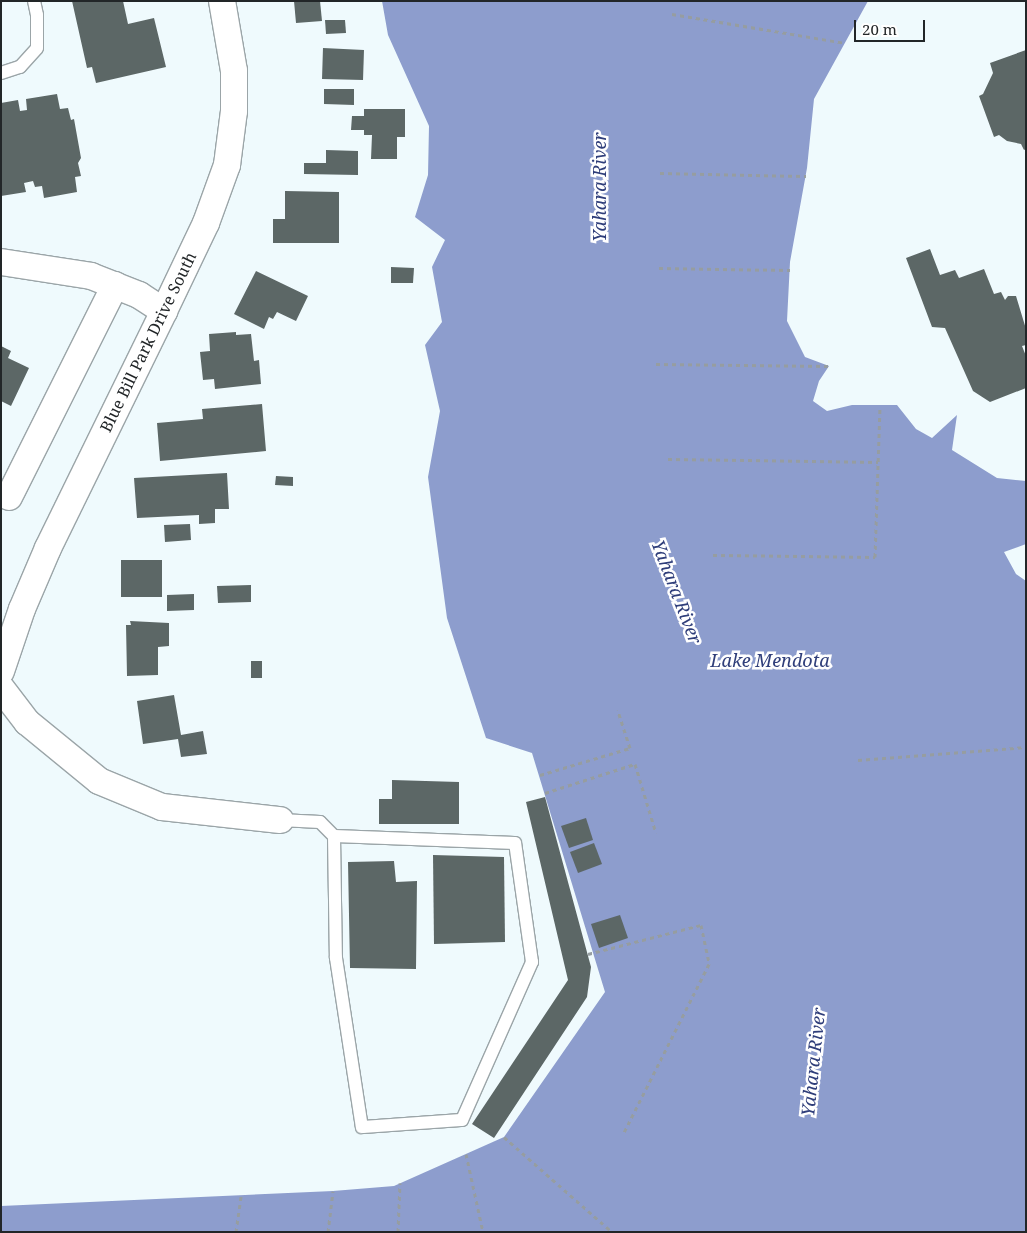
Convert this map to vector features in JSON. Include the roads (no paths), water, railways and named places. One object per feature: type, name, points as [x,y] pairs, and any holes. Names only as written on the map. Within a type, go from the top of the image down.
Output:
[{"type":"street","name":"Blue Bill Park Drive South","points":[[1,671],[22,609],[48,548],[206,223],[228,165],[234,111],[234,71],[222,1]]},
{"type":"street","points":[[1,262],[63,270],[91,276],[139,295],[164,311]]},
{"type":"street","points":[[8,497],[115,284]]},
{"type":"street","points":[[1,688],[27,722],[99,781],[162,806],[280,820]]},
{"type":"lane","points":[[1,73],[20,67],[38,48],[38,15],[34,1]]},
{"type":"lane","points":[[280,820],[320,822],[334,836],[515,842],[532,962],[462,1120],[362,1127],[336,958],[334,836]]},
{"type":"water","name":"Lake Mendota","points":[[382,1],[868,1],[814,99],[807,168],[790,262],[787,321],[805,357],[829,366],[819,381],[813,401],[827,411],[852,405],[897,405],[916,429],[932,438],[957,415],[952,450],[997,478],[1026,481],[1026,544],[1004,552],[1016,574],[1026,581],[1026,1232],[1,1232],[1,1206],[333,1191],[394,1186],[504,1137],[605,992],[532,753],[486,738],[447,618],[428,477],[440,411],[425,345],[442,322],[432,267],[445,240],[415,217],[428,175],[429,126],[388,35]]},
{"type":"water label","name":"Yahara River","points":[[599,187]]},
{"type":"water label","name":"Yahara River","points":[[677,592]]},
{"type":"water label","name":"Yahara River","points":[[813,1062]]}]
